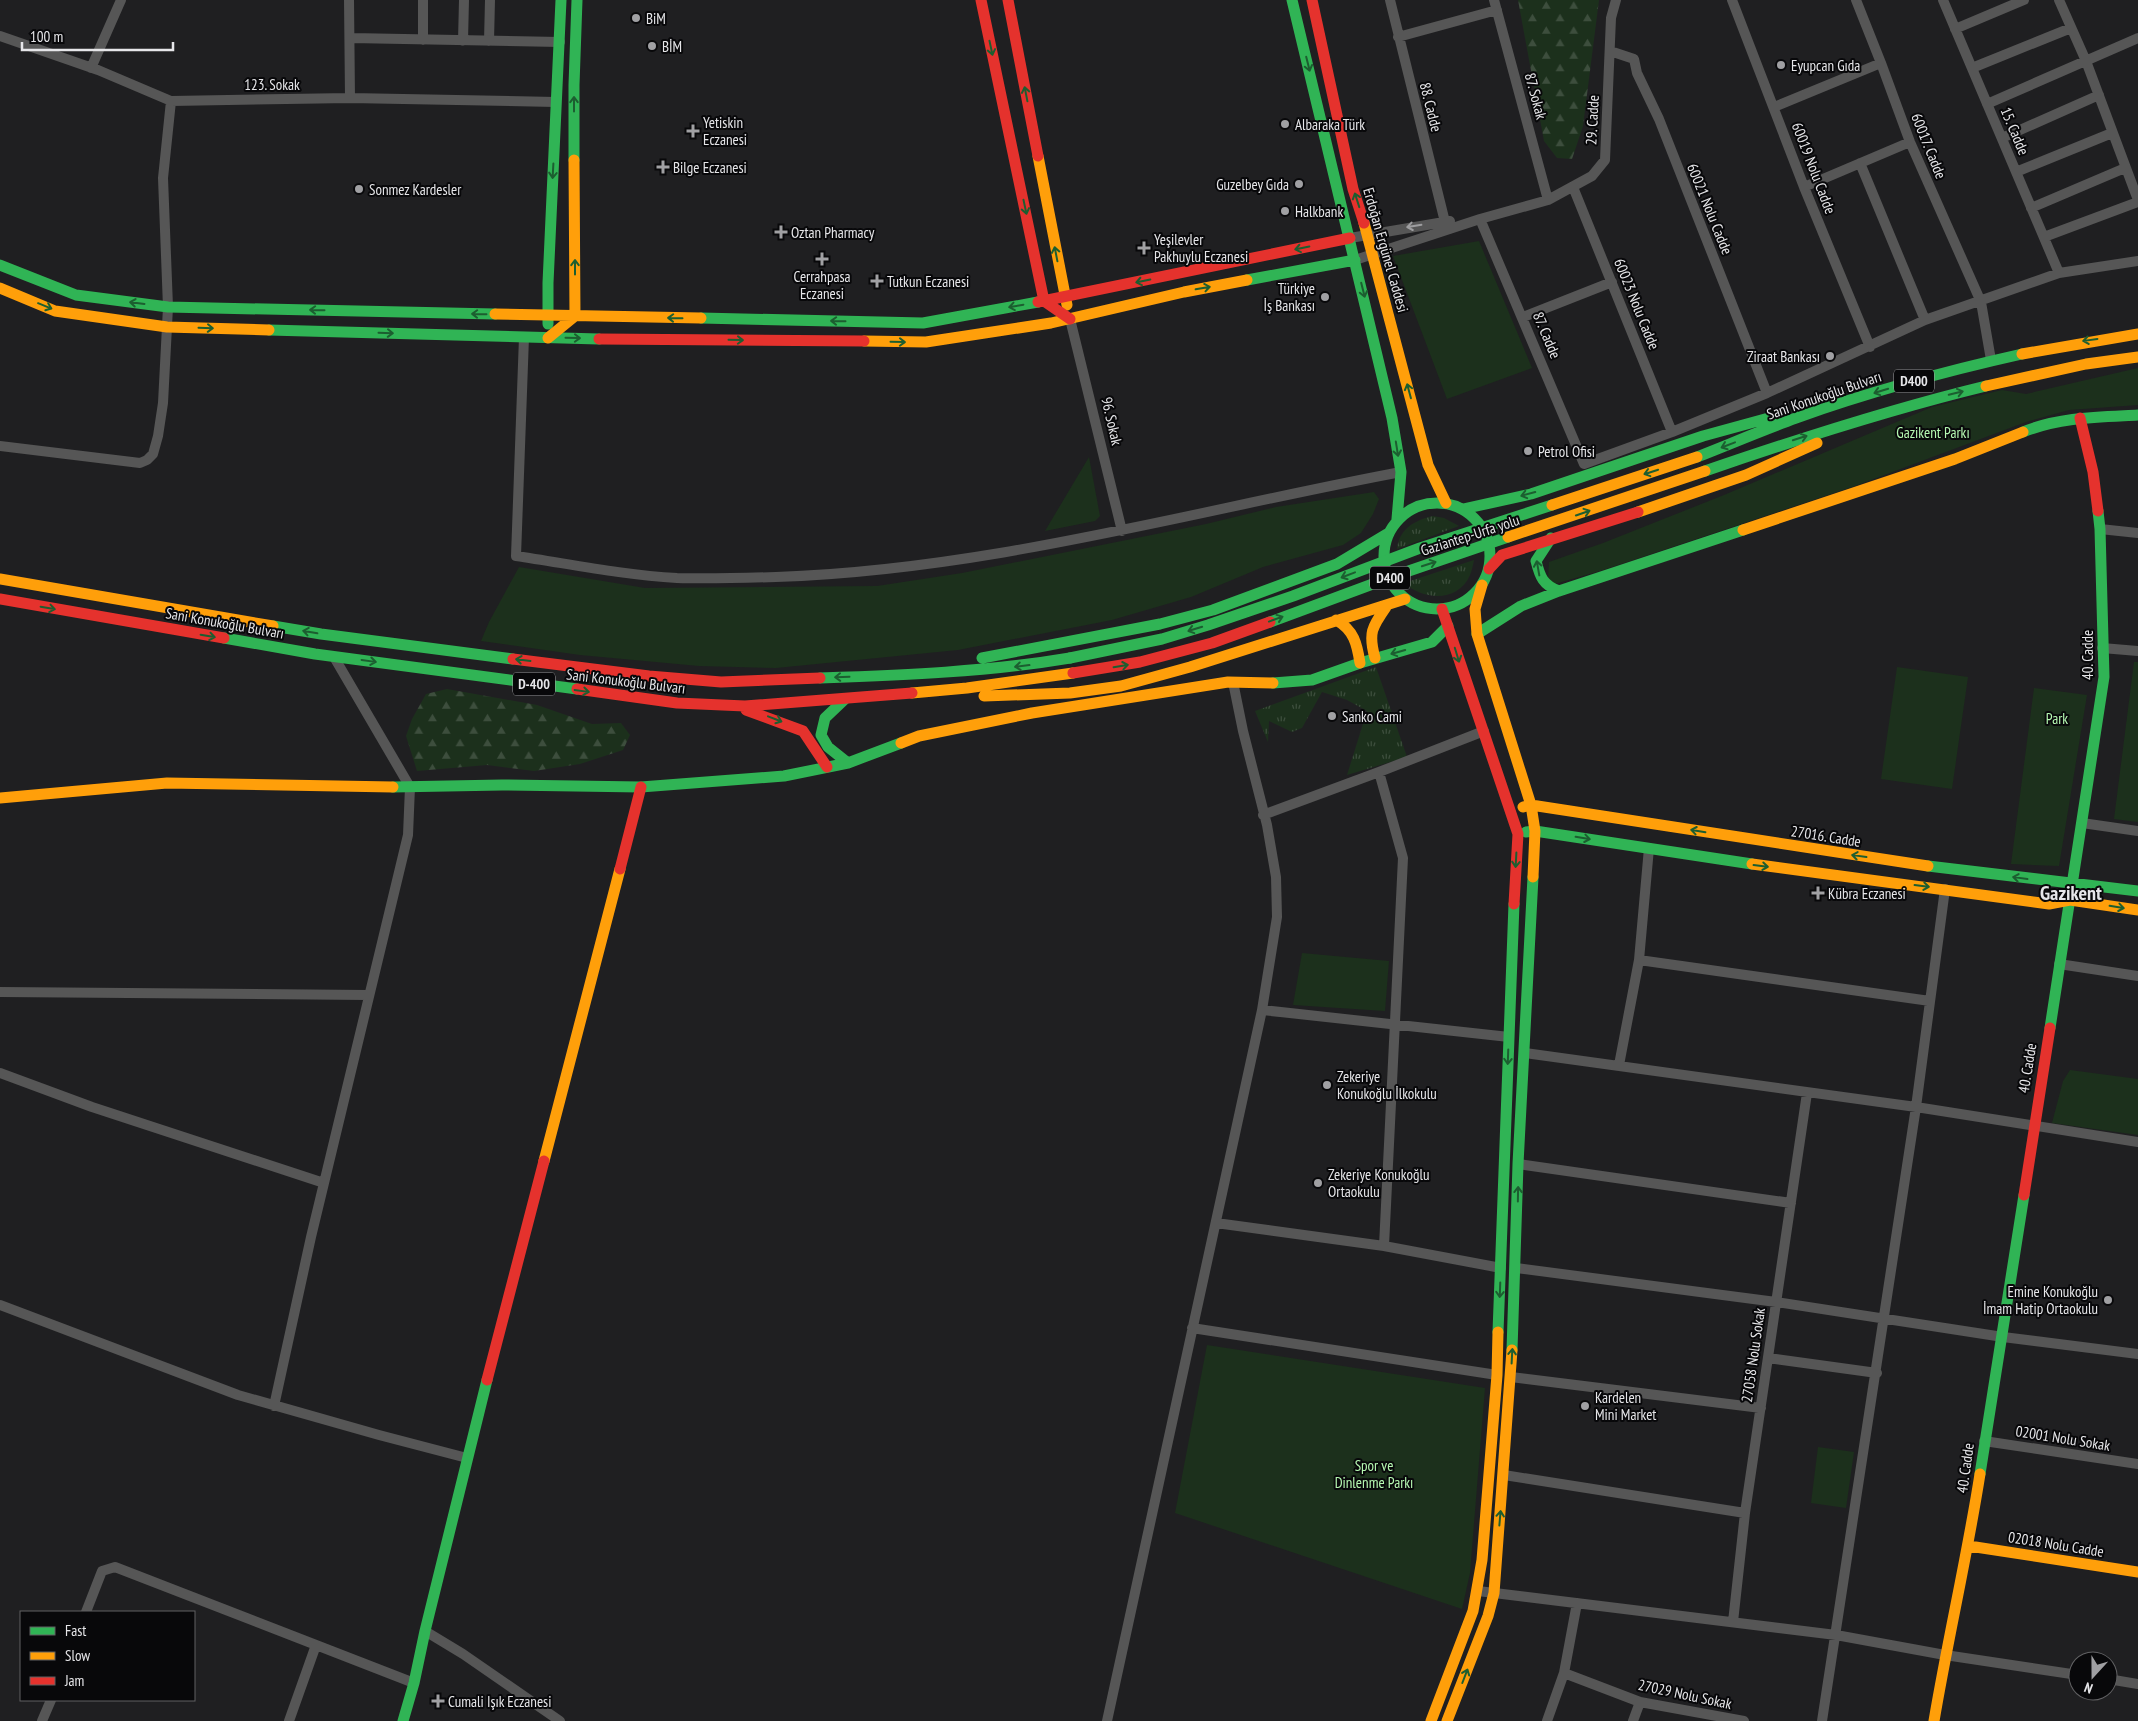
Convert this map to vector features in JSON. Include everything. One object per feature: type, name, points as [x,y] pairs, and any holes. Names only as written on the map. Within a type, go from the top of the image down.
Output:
[{"type":"main road","points":[[548,338],[561,0]]},
{"type":"main road","points":[[575,316],[574,85],[577,0]]},
{"type":"main road","points":[[981,0],[1044,301],[1070,319]]},
{"type":"main road","points":[[1008,0],[1064,297],[1070,319]]},
{"type":"main road","points":[[1292,0],[1386,389],[1401,472],[1397,519]]},
{"type":"main road","name":"Erdoğan Ergünel Caddesi","points":[[1312,0],[1353,189],[1368,234],[1428,465],[1446,503]]},
{"type":"main road","points":[[1301,36],[1319,33]]},
{"type":"main road","points":[[0,265],[76,295],[168,307],[923,323],[1044,301],[1350,238]]},
{"type":"main road","points":[[0,289],[56,311],[167,327],[548,338],[926,342],[1070,319],[1184,292],[1355,260]]},
{"type":"main road","points":[[548,338],[575,316]]},
{"type":"main road","name":"Sani Konukoğlu Bulvarı","points":[[1698,456],[1827,408],[1991,360],[2080,342],[2138,334]]},
{"type":"main road","name":"D400","points":[[1874,417],[1915,403],[2014,379],[2086,364],[2138,357]]},
{"type":"main road","points":[[1463,509],[1531,494],[1703,436],[1758,420],[1827,408]]},
{"type":"main road","points":[[1477,634],[1521,606],[1559,591],[1956,459],[2040,425],[2080,418],[2138,415]]},
{"type":"main road","points":[[1447,1721],[1488,1616],[1494,1593],[1511,1377],[1518,1164],[1535,831],[1531,805],[1477,634],[1475,609],[1482,585],[1489,569],[1502,554],[1668,502],[1746,475],[1874,417]]},
{"type":"main road","name":"Gaziantep-Urfa yolu","points":[[1073,673],[1140,662],[1212,643],[1397,575],[1805,436],[1874,417]]},
{"type":"main road","name":"40. Cadde","points":[[1934,1721],[1945,1655],[1969,1546],[1984,1441],[2003,1337],[2033,1127],[2104,677],[2100,529],[2093,472],[2080,418]]},
{"type":"main road","name":"Gaziantep-Urfa yolu","points":[[1070,658],[1162,639],[1208,625],[1293,596],[1420,548],[1698,456]]},
{"type":"main road","points":[[1482,585],[1470,598],[1455,606],[1442,609],[1421,607],[1405,599],[1397,593],[1385,570],[1383,552],[1387,534],[1397,519],[1411,508],[1428,503],[1446,503],[1463,509],[1477,520],[1486,534],[1490,551],[1489,569]]},
{"type":"main road","points":[[874,676],[1114,634],[1213,610],[1337,564],[1387,534]]},
{"type":"main road","points":[[1551,538],[1536,561],[1541,581],[1549,588],[1559,591]]},
{"type":"main road","name":"Sani Konukoğlu Bulvarı","points":[[0,579],[320,634],[649,676],[720,682],[874,676],[1006,667],[1070,658]]},
{"type":"main road","name":"Sani Konukoğlu Bulvarı","points":[[0,599],[334,656],[677,703],[745,706],[863,698],[967,688],[1073,673]]},
{"type":"main road","points":[[863,698],[1041,694],[1077,692],[1120,686],[1176,671],[1336,620],[1386,607],[1405,599]]},
{"type":"main road","points":[[1375,658],[1370,634],[1371,628],[1386,607]]},
{"type":"main road","points":[[1431,1721],[1473,1611],[1478,1590],[1497,1375],[1518,834],[1442,609]]},
{"type":"main road","points":[[1336,620],[1349,626],[1355,639],[1360,663]]},
{"type":"main road","points":[[0,798],[167,783],[410,787],[502,785],[640,787],[784,776],[848,763],[918,736],[1032,713],[1188,687],[1233,682],[1270,683],[1312,680],[1375,658],[1432,642],[1448,626]]},
{"type":"main road","points":[[845,699],[824,718],[821,735],[828,747],[848,763]]},
{"type":"main road","points":[[728,705],[772,718],[803,731],[827,767]]},
{"type":"main road","points":[[403,1721],[414,1683],[467,1458],[640,787]]},
{"type":"main road","name":"27016. Cadde","points":[[1511,810],[1531,805],[1848,855],[2072,885],[2138,891]]},
{"type":"main road","points":[[1518,834],[1535,831],[1749,864],[2049,904],[2070,900],[2138,910]]},
{"type":"main road","name":"02018 Nolu Cadde","points":[[1969,1546],[2138,1572]]},
{"type":"street","points":[[91,68],[121,0]]},
{"type":"street","points":[[349,0],[350,98]]},
{"type":"street","points":[[423,0],[423,40]]},
{"type":"street","points":[[463,40],[464,0]]},
{"type":"street","points":[[489,41],[490,0]]},
{"type":"street","name":"88. Cadde","points":[[1390,0],[1445,222]]},
{"type":"street","name":"29. Cadde","points":[[1480,219],[1548,200],[1592,176],[1605,160],[1611,18],[1616,0]]},
{"type":"street","name":"60019 Nolu Cadde","points":[[1732,0],[1804,187],[1870,347]]},
{"type":"street","name":"60017. Cadde","points":[[1856,0],[1882,63],[1910,142],[1981,302],[1991,360]]},
{"type":"street","name":"15. Cadde","points":[[1943,0],[2059,273]]},
{"type":"street","points":[[1956,29],[2024,0]]},
{"type":"street","points":[[2044,237],[2138,201],[2086,61],[2059,0]]},
{"type":"street","points":[[1398,36],[1496,5]]},
{"type":"street","name":"87. Sokak","points":[[1496,5],[1548,200]]},
{"type":"street","points":[[1972,68],[2072,28]]},
{"type":"street","name":"123. Sokak","points":[[0,36],[91,68],[171,101],[350,98],[556,102]]},
{"type":"street","points":[[350,38],[560,42]]},
{"type":"street","points":[[1987,104],[2138,38]]},
{"type":"street","name":"60021 Nolu Cadde","points":[[1610,51],[1634,59],[1637,73],[1659,120],[1767,394]]},
{"type":"street","points":[[1774,107],[1882,63]]},
{"type":"street","points":[[2002,138],[2099,95]]},
{"type":"street","points":[[0,446],[140,463],[147,460],[152,454],[158,436],[163,404],[168,307],[163,178],[171,101]]},
{"type":"street","points":[[2016,172],[2112,133]]},
{"type":"street","points":[[1804,187],[1910,142]]},
{"type":"street","points":[[1860,163],[1925,320]]},
{"type":"street","points":[[2031,208],[2125,168]]},
{"type":"street","name":"60023 Nolu Cadde","points":[[1573,187],[1672,432]]},
{"type":"street","points":[[1350,238],[1445,222],[1480,219]]},
{"type":"street","points":[[1355,260],[1480,219]]},
{"type":"street","name":"87. Cadde","points":[[1480,219],[1523,316],[1584,464],[1672,432]]},
{"type":"street","points":[[1672,432],[1767,394],[1925,320],[1981,302],[2059,273],[2138,261]]},
{"type":"street","points":[[1226,264],[1231,283]]},
{"type":"street","points":[[1523,316],[1612,282]]},
{"type":"street","name":"96. Sokak","points":[[1070,319],[1122,531]]},
{"type":"street","points":[[524,337],[516,556],[599,569],[677,578],[810,576],[923,565],[1071,542],[1331,485],[1401,472]]},
{"type":"street","points":[[2100,529],[2138,533]]},
{"type":"street","points":[[2102,648],[2138,651]]},
{"type":"street","points":[[274,1406],[324,1183],[408,835],[410,787],[334,656]]},
{"type":"street","points":[[1107,1721],[1262,1010],[1277,917],[1276,877],[1267,825],[1243,731],[1233,682]]},
{"type":"street","points":[[1263,814],[1484,731]]},
{"type":"street","points":[[1379,772],[1403,858],[1384,1246]]},
{"type":"street","points":[[2082,823],[2138,830]]},
{"type":"street","points":[[1619,1065],[1639,960],[1649,848]]},
{"type":"street","points":[[1822,1721],[1877,1373],[1916,1107],[1945,889]]},
{"type":"street","points":[[1639,960],[1930,1001]]},
{"type":"street","points":[[2059,964],[2138,976]]},
{"type":"street","points":[[0,992],[368,996]]},
{"type":"street","points":[[1262,1010],[1509,1037]]},
{"type":"street","points":[[1525,1053],[1916,1107],[2033,1127],[2138,1142]]},
{"type":"street","points":[[0,1073],[92,1107],[324,1183]]},
{"type":"street","name":"27058 Nolu Sokak","points":[[1733,1622],[1745,1513],[1807,1093]]},
{"type":"street","points":[[1518,1164],[1791,1203]]},
{"type":"street","points":[[1216,1223],[1384,1246],[1501,1268]]},
{"type":"street","points":[[1516,1268],[1776,1302],[2003,1337],[2138,1354]]},
{"type":"street","points":[[0,1305],[200,1381],[274,1406],[467,1458]]},
{"type":"street","points":[[1192,1328],[1497,1375]]},
{"type":"street","points":[[1768,1358],[1877,1373]]},
{"type":"street","points":[[1511,1377],[1761,1408]]},
{"type":"street","name":"02001 Nolu Sokak","points":[[1984,1441],[2138,1464]]},
{"type":"street","points":[[1504,1475],[1745,1513]]},
{"type":"street","points":[[86,1611],[102,1570],[115,1568],[414,1683]]},
{"type":"street","points":[[1478,1590],[1836,1635],[1945,1655],[2068,1673]]},
{"type":"street","points":[[1547,1721],[1564,1673],[1577,1603]]},
{"type":"street","points":[[425,1631],[463,1654],[560,1721]]},
{"type":"street","points":[[289,1721],[316,1645]]},
{"type":"street","name":"27029 Nolu Sokak","points":[[1564,1673],[1640,1702],[1744,1721]]},
{"type":"street","points":[[2118,1681],[2138,1684]]},
{"type":"street","points":[[42,1721],[51,1701]]},
{"type":"street","points":[[1633,1721],[1640,1702]]},
{"type":"green space","points":[[1518,0],[1599,0],[1583,126],[1572,159],[1557,158],[1544,141]]},
{"type":"green space","points":[[1479,241],[1532,368],[1447,399],[1393,256]]},
{"type":"green space","name":"Gazikent Parkı","points":[[2138,368],[2138,405],[2069,410],[2026,422],[1855,486],[1600,571],[1551,585],[1548,579],[1549,562],[1603,543],[1724,495],[1932,407],[2002,390],[2026,394]]},
{"type":"green space","points":[[1089,457],[1100,516],[1095,521],[1045,531]]},
{"type":"green space","points":[[1374,492],[1379,499],[1373,514],[1361,533],[1343,545],[1263,567],[1191,597],[1112,620],[958,650],[776,668],[699,666],[580,655],[481,641],[489,622],[519,567],[645,588],[877,586],[962,573],[1206,524],[1276,507]]},
{"type":"green space","points":[[1433,516],[1444,518],[1459,526],[1397,549],[1401,536],[1409,526]]},
{"type":"green space","points":[[1474,560],[1470,575],[1464,584],[1449,594],[1440,596],[1421,593],[1404,583]]},
{"type":"green space","points":[[2134,662],[2138,662],[2138,822],[2114,819]]},
{"type":"green space","points":[[1376,667],[1407,757],[1347,775],[1367,711],[1347,700],[1322,692],[1302,728],[1292,732],[1269,721],[1268,742],[1255,711]]},
{"type":"green space","points":[[1897,667],[1968,677],[1952,789],[1881,779]]},
{"type":"green space","name":"Park","points":[[2034,688],[2087,695],[2059,866],[2011,864]]},
{"type":"green space","points":[[447,689],[537,705],[592,724],[621,723],[630,735],[623,750],[580,764],[534,771],[487,765],[417,771],[406,736],[412,719],[426,694]]},
{"type":"green space","points":[[1302,953],[1389,961],[1385,1011],[1293,1005]]},
{"type":"green space","points":[[2070,1070],[2138,1079],[2138,1135],[2052,1123],[2063,1081]]},
{"type":"green space","name":"Spor ve Dinlenme Parkı","points":[[1207,1345],[1485,1388],[1470,1573],[1462,1609],[1175,1513]]},
{"type":"green space","points":[[1818,1447],[1854,1452],[1846,1508],[1811,1503]]},
{"type":"traffic: fast","points":[[548,324],[548,283],[561,0]]},
{"type":"traffic: fast","points":[[574,160],[577,0]]},
{"type":"traffic: fast","points":[[1292,0],[1392,418],[1401,472],[1397,519]]},
{"type":"traffic: fast","points":[[1247,280],[1355,260]]},
{"type":"traffic: fast","points":[[0,265],[76,295],[168,307],[495,314]]},
{"type":"traffic: fast","points":[[701,318],[923,323],[1038,302]]},
{"type":"traffic: fast","points":[[269,330],[599,339]]},
{"type":"traffic: fast","points":[[1697,457],[1851,399],[1936,375],[2022,354]]},
{"type":"traffic: fast","points":[[1705,471],[1845,425],[1915,404],[1986,386]]},
{"type":"traffic: fast","points":[[2023,432],[2051,423],[2094,417],[2138,415]]},
{"type":"traffic: fast","points":[[1463,509],[1531,494],[1703,436],[1776,416]]},
{"type":"traffic: fast","points":[[1437,503],[1457,507],[1475,518],[1486,536],[1490,556],[1486,576],[1475,594],[1457,605],[1437,609],[1417,605],[1399,594],[1388,576],[1384,556],[1388,536],[1399,518],[1417,507],[1437,503]]},
{"type":"traffic: fast","points":[[1070,658],[1162,639],[1208,625],[1293,596],[1420,548],[1552,505]]},
{"type":"traffic: fast","points":[[2050,1028],[2104,677],[2098,511]]},
{"type":"traffic: fast","points":[[1477,634],[1521,606],[1559,591],[1743,530]]},
{"type":"traffic: fast","points":[[982,658],[1160,624],[1213,610],[1337,564],[1387,534]]},
{"type":"traffic: fast","points":[[1270,622],[1397,575],[1508,537]]},
{"type":"traffic: fast","points":[[1551,538],[1536,561],[1543,580],[1549,586],[1559,591]]},
{"type":"traffic: fast","points":[[273,626],[513,659]]},
{"type":"traffic: fast","points":[[1273,683],[1312,680],[1360,663],[1432,642],[1448,626]]},
{"type":"traffic: fast","points":[[224,638],[315,654],[577,689]]},
{"type":"traffic: fast","points":[[820,678],[977,670],[1070,658]]},
{"type":"traffic: fast","points":[[845,699],[825,718],[821,735],[828,747],[848,763]]},
{"type":"traffic: fast","points":[[393,787],[502,785],[641,787],[784,776],[848,763],[901,743]]},
{"type":"traffic: fast","points":[[1526,832],[1535,831],[1752,864]]},
{"type":"traffic: fast","points":[[1928,866],[2138,891]]},
{"type":"traffic: fast","points":[[1512,1350],[1518,1164],[1533,877]]},
{"type":"traffic: fast","points":[[1498,1332],[1514,904]]},
{"type":"traffic: fast","points":[[1980,1474],[2024,1195]]},
{"type":"traffic: fast","points":[[403,1721],[414,1683],[487,1380]]},
{"type":"traffic: slow","points":[[1038,156],[1067,305]]},
{"type":"traffic: slow","points":[[548,338],[575,316],[574,160]]},
{"type":"traffic: slow","points":[[1364,223],[1428,465],[1446,503]]},
{"type":"traffic: slow","points":[[864,341],[926,342],[1051,323],[1184,292],[1247,280]]},
{"type":"traffic: slow","points":[[0,288],[55,311],[167,327],[269,330]]},
{"type":"traffic: slow","points":[[495,314],[701,318]]},
{"type":"traffic: slow","points":[[2022,354],[2138,334]]},
{"type":"traffic: slow","points":[[1986,386],[2086,364],[2138,357]]},
{"type":"traffic: slow","points":[[1743,530],[1955,459],[2023,432]]},
{"type":"traffic: slow","points":[[1638,512],[1746,475],[1817,443]]},
{"type":"traffic: slow","points":[[1552,505],[1697,457]]},
{"type":"traffic: slow","points":[[1508,537],[1705,471]]},
{"type":"traffic: slow","points":[[0,579],[273,626]]},
{"type":"traffic: slow","points":[[1482,585],[1475,609],[1477,634],[1531,805],[1535,831],[1533,877]]},
{"type":"traffic: slow","points":[[984,696],[1070,693],[1121,686],[1190,667],[1405,599]]},
{"type":"traffic: slow","points":[[1375,658],[1372,642],[1373,631],[1377,620],[1386,607]]},
{"type":"traffic: slow","points":[[1336,620],[1347,628],[1354,638],[1360,663]]},
{"type":"traffic: slow","points":[[912,693],[967,688],[1073,673]]},
{"type":"traffic: slow","points":[[901,743],[919,736],[1032,713],[1228,682],[1273,683]]},
{"type":"traffic: slow","points":[[0,798],[167,783],[393,787]]},
{"type":"traffic: slow","points":[[1523,807],[1531,805],[1928,866]]},
{"type":"traffic: slow","points":[[1752,864],[2049,904],[2070,900],[2138,910]]},
{"type":"traffic: slow","points":[[544,1161],[620,869]]},
{"type":"traffic: slow","points":[[1431,1721],[1473,1611],[1482,1560],[1497,1375],[1498,1332]]},
{"type":"traffic: slow","points":[[1447,1721],[1488,1616],[1494,1593],[1512,1350]]},
{"type":"traffic: slow","points":[[1934,1721],[1980,1474]]},
{"type":"traffic: slow","points":[[1969,1546],[2138,1572]]},
{"type":"traffic: jam","points":[[981,0],[1044,301],[1070,319]]},
{"type":"traffic: jam","points":[[1008,0],[1038,156]]},
{"type":"traffic: jam","points":[[1312,0],[1353,189],[1364,223]]},
{"type":"traffic: jam","points":[[1038,302],[1350,238]]},
{"type":"traffic: jam","points":[[599,339],[864,341]]},
{"type":"traffic: jam","points":[[2080,418],[2093,472],[2098,511]]},
{"type":"traffic: jam","points":[[1489,569],[1502,555],[1638,512]]},
{"type":"traffic: jam","points":[[0,599],[224,638]]},
{"type":"traffic: jam","points":[[1442,609],[1518,834],[1514,904]]},
{"type":"traffic: jam","points":[[1073,673],[1140,662],[1212,643],[1270,622]]},
{"type":"traffic: jam","points":[[513,659],[649,676],[721,682],[820,678]]},
{"type":"traffic: jam","points":[[577,689],[677,703],[745,706],[912,693]]},
{"type":"traffic: jam","points":[[746,710],[803,731],[827,767]]},
{"type":"traffic: jam","points":[[620,869],[641,787]]},
{"type":"traffic: jam","points":[[2024,1195],[2050,1028]]},
{"type":"traffic: jam","points":[[487,1380],[544,1161]]},
{"type":"place","name":"BiM","points":[[636,18]]},
{"type":"place","name":"BİM","points":[[652,46]]},
{"type":"place","name":"Eyupcan Gıda","points":[[1781,65]]},
{"type":"place","name":"Albaraka Türk","points":[[1285,124]]},
{"type":"place","name":"Yetiskin Eczanesi","points":[[693,131]]},
{"type":"place","name":"Bilge Eczanesi","points":[[663,167]]},
{"type":"place","name":"Guzelbey Gıda","points":[[1299,184]]},
{"type":"place","name":"Sonmez Kardesler","points":[[359,189]]},
{"type":"place","name":"Halkbank","points":[[1285,211]]},
{"type":"place","name":"Oztan Pharmacy","points":[[781,232]]},
{"type":"place","name":"Yeşilevler Pakhuylu Eczanesi","points":[[1144,248]]},
{"type":"place","name":"Cerrahpasa Eczanesi","points":[[822,259]]},
{"type":"place","name":"Tutkun Eczanesi","points":[[877,281]]},
{"type":"place","name":"Türkiye İş Bankası","points":[[1325,297]]},
{"type":"place","name":"Ziraat Bankası","points":[[1830,356]]},
{"type":"place","name":"Petrol Ofisi","points":[[1528,451]]},
{"type":"place","name":"Sanko Cami","points":[[1332,716]]},
{"type":"place","name":"Kübra Eczanesi","points":[[1818,893]]},
{"type":"place","name":"Zekeriye Konukoğlu İlkokulu","points":[[1327,1085]]},
{"type":"place","name":"Zekeriye Konukoğlu Ortaokulu","points":[[1318,1183]]},
{"type":"place","name":"Emine Konukoğlu İmam Hatip Ortaokulu","points":[[2108,1300]]},
{"type":"place","name":"Kardelen Mini Market","points":[[1585,1406]]},
{"type":"place","name":"Cumali Işık Eczanesi","points":[[438,1701]]},
{"type":"district","name":"Gazikent","points":[[2071,893]]}]
